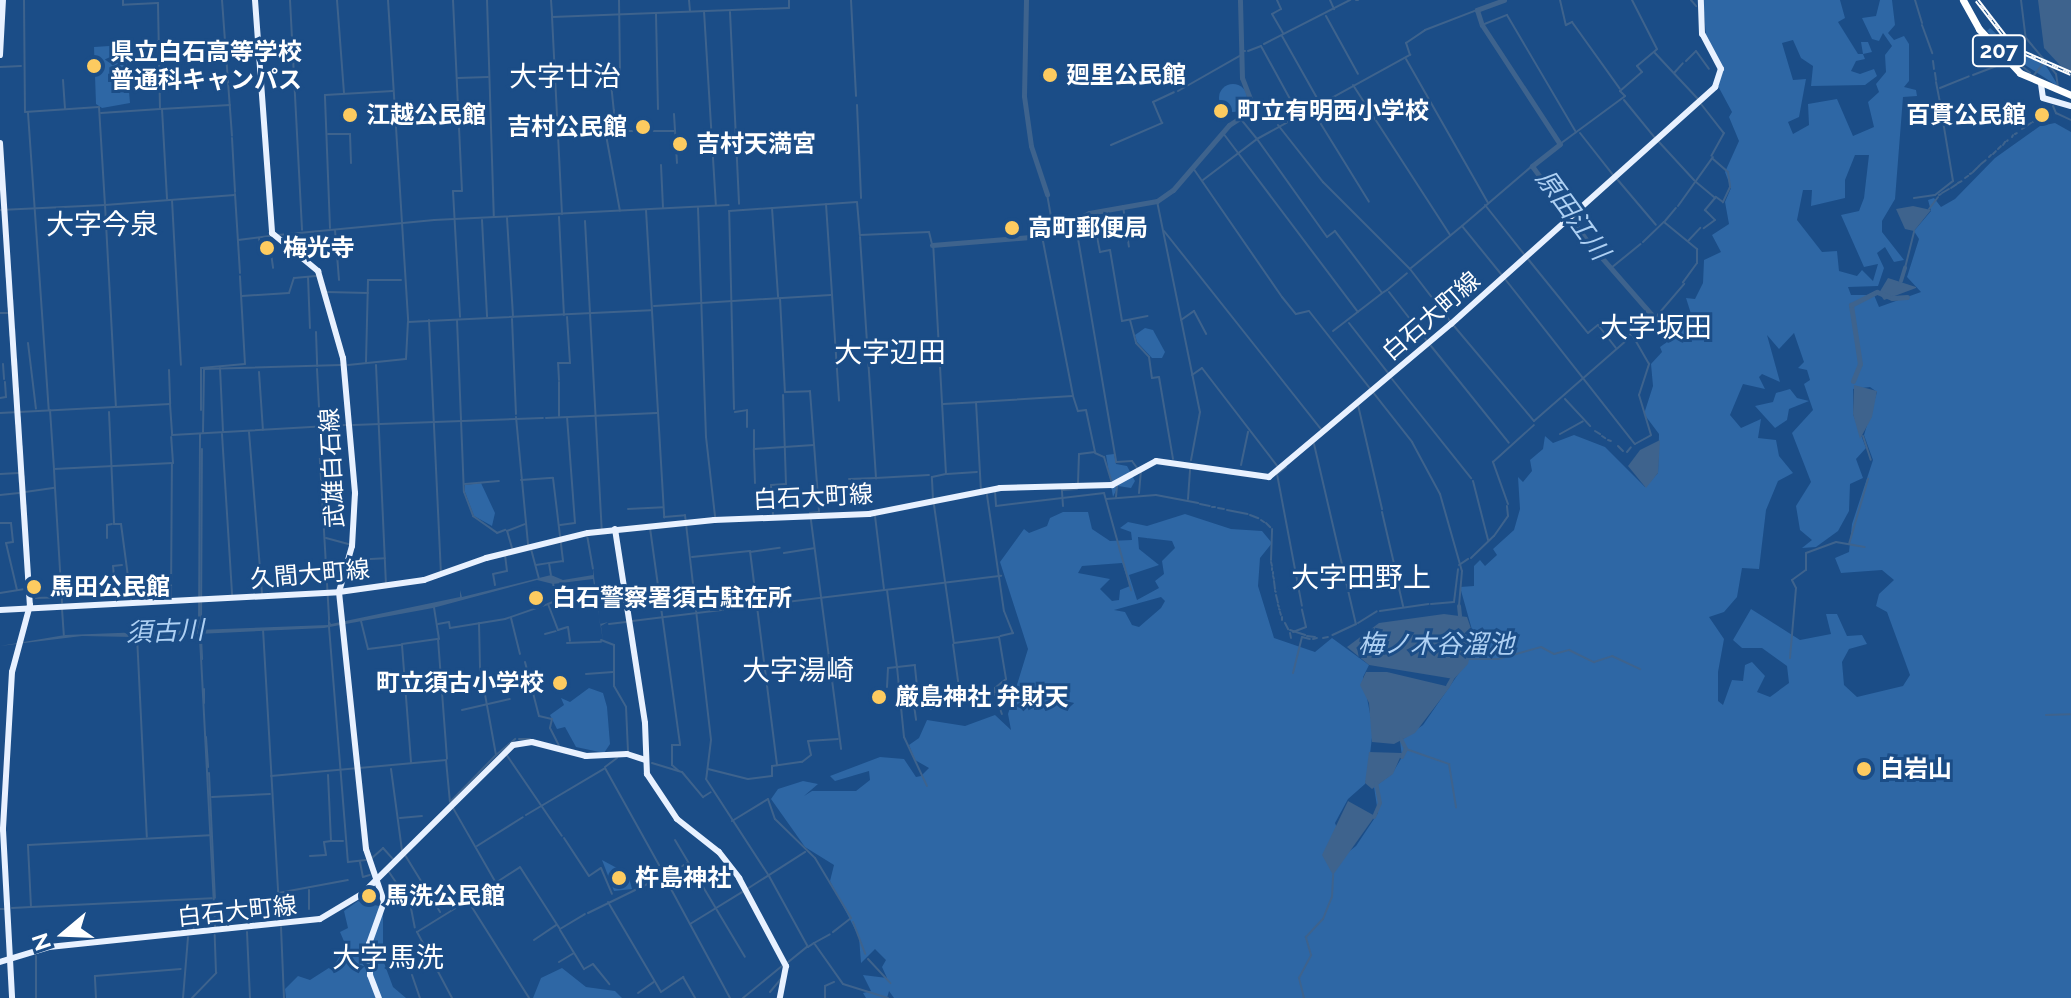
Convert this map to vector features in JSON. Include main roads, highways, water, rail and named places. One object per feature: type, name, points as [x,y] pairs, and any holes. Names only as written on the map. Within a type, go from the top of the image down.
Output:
[{"type":"highway","name":"207","points":[[1964,0],[1984,31],[2044,86],[2071,94]]},
{"type":"main road","points":[[0,55],[3,0]]},
{"type":"main road","name":"武雄白石線","points":[[255,0],[274,236],[311,263],[320,276],[344,365],[350,425],[353,540],[339,592],[367,859],[384,902],[369,944],[369,966],[379,998]]},
{"type":"main road","name":"白石大町線","points":[[615,529],[686,522],[880,513],[992,490],[1125,482],[1146,464],[1164,460],[1269,477],[1373,390],[1717,84],[1721,69],[1702,34],[1701,0]]},
{"type":"main road","points":[[2044,86],[2047,101],[2071,106]]},
{"type":"main road","points":[[0,143],[30,605],[12,672],[3,830],[12,998]]},
{"type":"main road","points":[[615,529],[645,723],[647,774],[670,811],[719,852],[739,878],[786,966],[780,998]]},
{"type":"main road","name":"久間大町線","points":[[0,610],[62,603],[199,600],[339,592],[424,580],[560,539],[615,529]]},
{"type":"main road","name":"白石大町線","points":[[0,962],[49,947],[281,926],[333,914],[375,882],[518,743],[586,756],[628,754],[645,760]]},
{"type":"water","points":[[2038,0],[2071,0],[2071,77],[2044,48]]},
{"type":"water","points":[[1913,206],[1931,210],[1914,231],[1905,229],[1896,209]]},
{"type":"water","points":[[1888,278],[1916,288],[1884,300],[1879,293]]},
{"type":"water","points":[[1854,385],[1877,391],[1872,417],[1860,439],[1853,414]]},
{"type":"water","points":[[1660,440],[1658,473],[1646,488],[1628,466],[1640,450]]},
{"type":"water","name":"須古川","points":[[593,568],[599,617],[593,579],[553,584],[537,580],[433,608],[324,628],[133,637],[82,636],[0,646],[65,635],[328,625],[328,618],[331,624],[460,597],[460,590],[462,597],[551,575],[563,580],[593,575]]},
{"type":"water","name":"梅ノ木谷溜池","points":[[1444,614],[1467,617],[1474,637],[1468,664],[1454,679],[1369,665],[1347,647],[1379,623]]},
{"type":"water","points":[[1366,672],[1387,672],[1450,687],[1415,733],[1394,744],[1372,742],[1369,703],[1360,685]]},
{"type":"water","points":[[1369,752],[1402,753],[1393,774],[1372,789],[1365,783]]},
{"type":"water","points":[[1348,801],[1375,816],[1333,875],[1322,855]]},
{"type":"waterway","points":[[24,0],[25,112],[99,107],[105,205],[235,195]]},
{"type":"waterway","points":[[101,113],[160,109],[158,3],[123,5],[123,0]]},
{"type":"waterway","points":[[222,0],[232,136]]},
{"type":"waterway","points":[[290,0],[302,230]]},
{"type":"waterway","points":[[337,0],[344,93]]},
{"type":"waterway","points":[[388,0],[408,321]]},
{"type":"waterway","points":[[453,0],[462,191],[453,191],[460,317]]},
{"type":"waterway","points":[[487,0],[494,217]]},
{"type":"waterway","points":[[551,0],[552,16]]},
{"type":"waterway","points":[[619,0],[620,74],[610,74],[614,110],[612,132],[606,135],[620,211]]},
{"type":"waterway","points":[[689,0],[690,11]]},
{"type":"waterway","points":[[562,214],[552,17],[789,8],[789,0]]},
{"type":"waterway","points":[[851,0],[856,96]]},
{"type":"waterway","points":[[1026,0],[1024,96],[1031,146],[1047,194]]},
{"type":"waterway","points":[[932,245],[1042,236],[1089,213],[1157,201],[1173,190],[1229,125],[1254,109],[1242,78],[1240,0]]},
{"type":"waterway","points":[[1277,0],[1281,9],[1272,14],[1283,33]]},
{"type":"waterway","points":[[1330,0],[1334,9]]},
{"type":"waterway","points":[[1264,44],[1350,0]]},
{"type":"waterway","name":"原田江川","points":[[1504,0],[1477,10],[1482,25],[1560,144],[1532,166],[1588,242],[1651,314],[1631,333]]},
{"type":"waterway","points":[[1560,0],[1566,25],[1572,22],[1620,89]]},
{"type":"waterway","points":[[1560,144],[1625,96],[1620,91],[1642,72],[1637,66],[1657,49],[1632,0]]},
{"type":"waterway","points":[[1691,0],[1696,6]]},
{"type":"waterway","points":[[1915,0],[1922,23]]},
{"type":"waterway","points":[[2021,0],[2026,38],[2056,74],[2058,86]]},
{"type":"waterway","points":[[1387,290],[1382,293],[1335,231],[1327,237],[1257,139],[1410,55],[1406,43],[1425,30],[1477,10]]},
{"type":"waterway","points":[[704,11],[716,205]]},
{"type":"waterway","points":[[730,12],[739,204]]},
{"type":"waterway","points":[[656,14],[658,109]]},
{"type":"waterway","points":[[1482,25],[1507,15],[1576,132]]},
{"type":"waterway","points":[[1326,16],[1358,74]]},
{"type":"waterway","points":[[1922,25],[1932,53]]},
{"type":"waterway","points":[[1282,36],[1318,100]]},
{"type":"waterway","points":[[1248,51],[1261,46],[1295,108]]},
{"type":"waterway","points":[[1686,61],[1696,51],[1709,69]]},
{"type":"waterway","points":[[1654,52],[1698,99]]},
{"type":"waterway","points":[[1178,91],[1243,54]]},
{"type":"waterway","points":[[1406,59],[1488,203]]},
{"type":"waterway","points":[[2013,59],[2030,73]]},
{"type":"waterway","points":[[2034,75],[2046,60]]},
{"type":"waterway","points":[[1933,61],[1934,69]]},
{"type":"waterway","points":[[1674,73],[1683,63]]},
{"type":"waterway","points":[[1973,75],[2001,64]]},
{"type":"waterway","points":[[0,67],[21,66]]},
{"type":"waterway","points":[[1935,73],[1936,80]]},
{"type":"waterway","points":[[1940,88],[1969,76]]},
{"type":"waterway","points":[[458,78],[488,77]]},
{"type":"waterway","points":[[63,80],[65,109]]},
{"type":"waterway","points":[[1936,82],[1942,112]]},
{"type":"waterway","points":[[1353,85],[1450,235]]},
{"type":"waterway","points":[[330,228],[325,95],[393,91]]},
{"type":"waterway","points":[[1111,145],[1162,123],[1153,102],[1174,92]]},
{"type":"waterway","points":[[1624,100],[1655,138]]},
{"type":"waterway","points":[[1701,104],[1724,133],[1711,156]]},
{"type":"waterway","points":[[161,109],[230,105]]},
{"type":"waterway","points":[[857,105],[861,198]]},
{"type":"waterway","points":[[2053,106],[2056,113],[2071,120]]},
{"type":"waterway","points":[[1311,108],[1369,202]]},
{"type":"waterway","points":[[162,109],[167,199]]},
{"type":"waterway","points":[[28,113],[49,410]]},
{"type":"waterway","points":[[674,114],[677,163]]},
{"type":"waterway","points":[[1914,198],[1935,195],[1953,181],[1942,115]]},
{"type":"waterway","points":[[2043,118],[2050,116]]},
{"type":"waterway","points":[[1203,180],[1257,139],[1241,119]]},
{"type":"waterway","points":[[1278,125],[1323,182],[1410,269],[1450,321]]},
{"type":"waterway","points":[[2022,129],[2027,126]]},
{"type":"waterway","points":[[612,128],[627,129]]},
{"type":"waterway","points":[[629,131],[674,131]]},
{"type":"waterway","points":[[1223,133],[1358,312]]},
{"type":"waterway","points":[[1580,133],[1613,175]]},
{"type":"waterway","points":[[328,134],[350,134],[351,163]]},
{"type":"waterway","points":[[232,138],[235,192]]},
{"type":"waterway","points":[[1659,142],[1694,180]]},
{"type":"waterway","points":[[1998,149],[2001,146]]},
{"type":"waterway","points":[[1993,154],[1996,151]]},
{"type":"waterway","points":[[1678,206],[1713,157]]},
{"type":"waterway","points":[[1713,159],[1728,172],[1730,187],[1723,202],[1716,197]]},
{"type":"waterway","points":[[1981,164],[1986,160]]},
{"type":"waterway","points":[[661,165],[663,208]]},
{"type":"waterway","points":[[1501,274],[1462,226],[1532,166]]},
{"type":"waterway","points":[[1193,168],[1282,297],[1296,314],[1309,311],[1412,442],[1440,494],[1462,571],[1459,606]]},
{"type":"waterway","points":[[1973,172],[1977,168]]},
{"type":"waterway","points":[[1617,179],[1656,225]]},
{"type":"waterway","points":[[1958,183],[1962,181]]},
{"type":"waterway","points":[[1696,182],[1715,198],[1705,210],[1715,220],[1704,228]]},
{"type":"waterway","points":[[1951,188],[1957,184]]},
{"type":"waterway","points":[[1942,193],[1949,189]]},
{"type":"waterway","points":[[235,194],[240,273]]},
{"type":"waterway","points":[[1047,194],[1051,217]]},
{"type":"waterway","points":[[1929,209],[1938,197]]},
{"type":"waterway","points":[[172,200],[181,365]]},
{"type":"waterway","points":[[1157,201],[1200,412],[1191,460]]},
{"type":"waterway","points":[[734,409],[729,211],[857,202],[860,235],[929,232],[932,244]]},
{"type":"waterway","points":[[826,204],[839,401]]},
{"type":"waterway","points":[[0,210],[105,205],[116,407],[170,404],[172,435],[346,425]]},
{"type":"waterway","points":[[278,235],[434,220],[729,205]]},
{"type":"waterway","points":[[1485,205],[1524,254]]},
{"type":"waterway","points":[[1123,206],[1129,247]]},
{"type":"waterway","points":[[698,208],[706,437],[715,516]]},
{"type":"waterway","points":[[772,208],[778,297]]},
{"type":"waterway","points":[[1665,221],[1676,208]]},
{"type":"waterway","points":[[646,210],[664,517],[685,515],[711,740],[706,779],[769,876],[808,947],[814,943],[843,984],[888,998]]},
{"type":"waterway","points":[[1093,216],[1100,252],[1110,250],[1122,321],[1148,316]]},
{"type":"waterway","points":[[559,217],[564,315]]},
{"type":"waterway","points":[[507,218],[513,317]]},
{"type":"waterway","points":[[482,220],[487,317]]},
{"type":"waterway","points":[[585,221],[602,531]]},
{"type":"waterway","points":[[1075,221],[1116,462],[1132,461],[1137,468]]},
{"type":"waterway","points":[[1643,242],[1664,222],[1697,249],[1697,263],[1683,282]]},
{"type":"waterway","points":[[1411,268],[1462,226]]},
{"type":"waterway","points":[[1688,241],[1700,228]]},
{"type":"waterway","points":[[335,230],[339,280]]},
{"type":"waterway","points":[[1164,231],[1321,429]]},
{"type":"waterway","points":[[1905,268],[1914,231]]},
{"type":"waterway","points":[[238,240],[272,236]]},
{"type":"waterway","points":[[1042,236],[1073,396],[1078,411],[1086,410],[1095,452],[1079,454],[1078,484]]},
{"type":"waterway","points":[[860,237],[876,478],[929,475]]},
{"type":"waterway","points":[[259,238],[261,254],[271,253],[273,268]]},
{"type":"waterway","points":[[1611,268],[1641,244]]},
{"type":"waterway","points":[[933,245],[946,474],[932,477],[933,499]]},
{"type":"waterway","points":[[1528,259],[1588,333],[1598,325],[1616,348]]},
{"type":"waterway","points":[[1901,281],[1905,268]]},
{"type":"waterway","points":[[1387,290],[1407,273]]},
{"type":"waterway","points":[[201,410],[201,368],[245,364],[240,276]]},
{"type":"waterway","points":[[242,296],[289,293],[294,278],[316,276]]},
{"type":"waterway","points":[[308,277],[310,328]]},
{"type":"waterway","points":[[1505,279],[1635,444],[1651,435],[1639,395],[1649,364],[1631,333]]},
{"type":"waterway","points":[[366,362],[368,280],[401,280]]},
{"type":"waterway","points":[[1660,323],[1655,318],[1684,284]]},
{"type":"waterway","points":[[327,292],[368,293]]},
{"type":"waterway","points":[[1389,292],[1427,341]]},
{"type":"waterway","points":[[1853,381],[1860,364],[1851,305],[1877,292],[1892,298],[1907,297]]},
{"type":"waterway","points":[[1333,331],[1381,294]]},
{"type":"waterway","points":[[654,306],[831,295]]},
{"type":"waterway","points":[[780,298],[785,392],[810,391],[819,512],[810,513],[841,749]]},
{"type":"waterway","points":[[348,365],[406,359],[408,322],[651,310]]},
{"type":"waterway","points":[[1181,320],[1194,311],[1206,334]]},
{"type":"waterway","points":[[0,313],[8,313]]},
{"type":"waterway","points":[[559,380],[558,363],[570,363],[567,317]]},
{"type":"waterway","points":[[512,319],[516,414]]},
{"type":"waterway","points":[[429,320],[441,571]]},
{"type":"waterway","points":[[457,320],[464,492],[473,516],[497,533],[505,530]]},
{"type":"waterway","points":[[1130,320],[1136,343],[1149,357],[1152,378],[1159,377],[1173,459]]},
{"type":"waterway","points":[[1349,323],[1388,373]]},
{"type":"waterway","points":[[1454,326],[1534,421],[1629,338]]},
{"type":"waterway","points":[[316,332],[317,366]]},
{"type":"waterway","points":[[28,343],[36,409]]},
{"type":"waterway","points":[[1431,346],[1509,443]]},
{"type":"waterway","points":[[3,364],[4,379]]},
{"type":"waterway","points":[[203,432],[204,369],[341,365]]},
{"type":"waterway","points":[[376,365],[386,583]]},
{"type":"waterway","points":[[220,368],[223,431]]},
{"type":"waterway","points":[[1192,375],[1202,368],[1278,467]]},
{"type":"waterway","points":[[317,369],[320,427]]},
{"type":"waterway","points":[[169,370],[170,404]]},
{"type":"waterway","points":[[259,372],[263,430]]},
{"type":"waterway","points":[[1392,379],[1471,478]]},
{"type":"waterway","points":[[0,398],[6,397],[5,382]]},
{"type":"waterway","points":[[559,382],[559,416]]},
{"type":"waterway","points":[[773,514],[771,485],[786,484],[783,395]]},
{"type":"waterway","points":[[977,402],[1073,396]]},
{"type":"waterway","points":[[1565,399],[1590,426]]},
{"type":"waterway","points":[[943,404],[976,402],[981,491]]},
{"type":"waterway","points":[[1358,405],[1382,509]]},
{"type":"waterway","points":[[0,413],[115,407]]},
{"type":"waterway","points":[[50,410],[54,469],[173,463],[171,437]]},
{"type":"waterway","points":[[735,412],[747,410],[747,427]]},
{"type":"waterway","points":[[109,412],[114,524],[121,524],[131,599]]},
{"type":"waterway","points":[[546,418],[657,413]]},
{"type":"waterway","points":[[516,417],[528,544]]},
{"type":"waterway","points":[[560,525],[575,523],[567,417]]},
{"type":"waterway","points":[[353,425],[543,418]]},
{"type":"waterway","points":[[1560,434],[1583,421]]},
{"type":"waterway","points":[[1508,504],[1493,462],[1534,425]]},
{"type":"waterway","points":[[318,427],[329,620]]},
{"type":"waterway","points":[[754,430],[754,449]]},
{"type":"waterway","points":[[1595,431],[1600,434]]},
{"type":"waterway","points":[[249,432],[262,593]]},
{"type":"waterway","points":[[1241,465],[1248,432]]},
{"type":"waterway","name":"須古川","points":[[199,628],[200,434]]},
{"type":"waterway","points":[[222,434],[232,595]]},
{"type":"waterway","points":[[1863,436],[1871,460]]},
{"type":"waterway","points":[[1314,444],[1356,624],[1332,635]]},
{"type":"waterway","points":[[755,483],[754,449],[814,445]]},
{"type":"waterway","points":[[1618,446],[1623,451]]},
{"type":"waterway","points":[[1627,452],[1631,447]]},
{"type":"waterway","name":"須古川","points":[[201,628],[202,449]]},
{"type":"waterway","points":[[1095,453],[1104,457],[1112,483]]},
{"type":"waterway","points":[[171,597],[172,464]]},
{"type":"waterway","points":[[1286,467],[1277,474],[1302,606]]},
{"type":"waterway","points":[[1188,499],[1190,468]]},
{"type":"waterway","points":[[54,469],[55,487]]},
{"type":"waterway","points":[[1139,493],[1141,471]]},
{"type":"waterway","points":[[947,474],[977,472]]},
{"type":"waterway","points":[[0,474],[19,473]]},
{"type":"waterway","points":[[521,480],[553,478],[563,561],[549,563],[551,575]]},
{"type":"waterway","points":[[849,479],[876,478]]},
{"type":"waterway","points":[[1849,544],[1868,479]]},
{"type":"waterway","points":[[465,484],[499,481]]},
{"type":"waterway","points":[[1473,481],[1488,540]]},
{"type":"waterway","points":[[1116,497],[1117,486]]},
{"type":"waterway","points":[[25,492],[55,488],[62,603]]},
{"type":"waterway","points":[[1063,506],[1062,490],[1077,489]]},
{"type":"waterway","points":[[995,491],[996,506],[1104,493],[1131,590]]},
{"type":"waterway","points":[[0,495],[19,493]]},
{"type":"waterway","points":[[987,495],[1004,611],[1013,633],[1000,636]]},
{"type":"waterway","points":[[1106,499],[1156,495],[1198,503]]},
{"type":"waterway","points":[[1200,504],[1210,506]]},
{"type":"waterway","points":[[934,505],[954,643],[999,637],[1006,679],[995,688],[995,695]]},
{"type":"waterway","points":[[1471,558],[1494,536],[1508,516],[1507,506]]},
{"type":"waterway","points":[[628,509],[663,507]]},
{"type":"waterway","points":[[1218,508],[1224,509]]},
{"type":"waterway","points":[[1227,510],[1248,514]]},
{"type":"waterway","points":[[1382,512],[1398,581]]},
{"type":"waterway","points":[[1250,515],[1258,518]]},
{"type":"waterway","points":[[875,516],[884,589]]},
{"type":"waterway","points":[[0,523],[11,523],[13,542],[6,543],[17,590]]},
{"type":"waterway","points":[[1266,523],[1270,527]]},
{"type":"waterway","points":[[107,538],[107,525],[112,524]]},
{"type":"waterway","points":[[512,548],[507,531],[525,524]]},
{"type":"waterway","points":[[650,528],[680,745],[672,745],[672,765],[679,771]]},
{"type":"waterway","points":[[1271,560],[1272,529]]},
{"type":"waterway","points":[[587,535],[593,568]]},
{"type":"waterway","points":[[326,538],[349,544]]},
{"type":"waterway","points":[[1790,658],[1796,588],[1792,580],[1806,570],[1806,553],[1836,542],[1865,547]]},
{"type":"waterway","points":[[750,552],[780,548]]},
{"type":"waterway","points":[[784,553],[814,548]]},
{"type":"waterway","points":[[531,549],[539,578]]},
{"type":"waterway","points":[[692,557],[750,551],[777,765]]},
{"type":"waterway","points":[[495,585],[493,574],[507,571],[505,555]]},
{"type":"waterway","points":[[352,560],[385,558]]},
{"type":"waterway","points":[[1459,565],[1468,559]]},
{"type":"waterway","points":[[1271,562],[1272,566]]},
{"type":"waterway","points":[[536,565],[548,563]]},
{"type":"waterway","points":[[116,600],[113,566],[122,565]]},
{"type":"waterway","points":[[1431,604],[1454,602],[1458,569]]},
{"type":"waterway","points":[[632,621],[1001,576]]},
{"type":"waterway","points":[[1274,581],[1275,589]]},
{"type":"waterway","points":[[438,624],[449,622],[450,628],[505,619],[548,604],[555,601],[553,583]]},
{"type":"waterway","points":[[1398,584],[1403,606]]},
{"type":"waterway","points":[[0,593],[25,589]]},
{"type":"waterway","points":[[30,590],[36,598],[60,597]]},
{"type":"waterway","points":[[887,590],[897,667],[888,668],[887,687]]},
{"type":"waterway","points":[[596,593],[622,598]]},
{"type":"waterway","points":[[1276,595],[1278,603]]},
{"type":"waterway","points":[[548,604],[558,630],[568,627],[570,641]]},
{"type":"waterway","points":[[1380,611],[1428,604]]},
{"type":"waterway","points":[[1459,606],[1460,616]]},
{"type":"waterway","points":[[402,644],[439,639],[434,607]]},
{"type":"waterway","points":[[62,609],[64,635]]},
{"type":"waterway","points":[[1293,632],[1306,627],[1302,609]]},
{"type":"waterway","points":[[1358,623],[1377,611]]},
{"type":"waterway","points":[[511,618],[520,654]]},
{"type":"waterway","points":[[361,621],[368,649],[402,645],[411,763]]},
{"type":"waterway","points":[[609,624],[626,622]]},
{"type":"waterway","points":[[451,801],[496,755],[480,667],[479,623]]},
{"type":"waterway","points":[[1285,623],[1288,629]]},
{"type":"waterway","points":[[329,627],[348,862],[366,860]]},
{"type":"waterway","points":[[263,629],[280,921]]},
{"type":"waterway","points":[[1290,630],[1305,635]]},
{"type":"waterway","points":[[545,634],[556,631]]},
{"type":"waterway","points":[[1290,633],[1291,638]]},
{"type":"waterway","name":"須古川","points":[[137,636],[147,837]]},
{"type":"waterway","points":[[1307,636],[1315,637]]},
{"type":"waterway","points":[[1293,673],[1302,637],[1310,639]]},
{"type":"waterway","points":[[1323,638],[1328,637]]},
{"type":"waterway","name":"須古川","points":[[200,638],[215,929]]},
{"type":"waterway","name":"須古川","points":[[201,638],[202,659]]},
{"type":"waterway","points":[[1313,639],[1317,638]]},
{"type":"waterway","points":[[438,639],[447,759]]},
{"type":"waterway","points":[[601,640],[614,645],[614,686],[626,707],[628,751]]},
{"type":"waterway","points":[[567,643],[601,642]]},
{"type":"waterway","points":[[902,697],[959,688],[953,644]]},
{"type":"waterway","points":[[1470,659],[1498,659],[1541,647],[1554,654],[1569,650],[1594,662],[1612,656],[1640,669]]},
{"type":"waterway","points":[[525,662],[539,716],[552,719],[550,728],[559,746]]},
{"type":"waterway","points":[[918,696],[915,665],[897,667],[904,737],[927,786]]},
{"type":"waterway","points":[[586,674],[613,672]]},
{"type":"waterway","points":[[1448,686],[1452,679]]},
{"type":"waterway","points":[[917,688],[929,687],[931,709]]},
{"type":"waterway","points":[[204,689],[204,703]]},
{"type":"waterway","points":[[996,697],[1002,714]]},
{"type":"waterway","points":[[913,698],[916,720]]},
{"type":"waterway","points":[[462,710],[510,699]]},
{"type":"waterway","points":[[2046,715],[2070,714]]},
{"type":"waterway","points":[[206,737],[208,767]]},
{"type":"waterway","points":[[496,755],[515,739]]},
{"type":"waterway","points":[[519,739],[530,739]]},
{"type":"waterway","points":[[708,769],[748,779],[772,776],[772,766],[802,762],[811,755],[808,741],[838,739]]},
{"type":"waterway","points":[[1401,739],[1406,749],[1402,757]]},
{"type":"waterway","points":[[1406,749],[1449,764],[1456,807]]},
{"type":"waterway","points":[[506,754],[562,836]]},
{"type":"waterway","points":[[605,767],[617,758]]},
{"type":"waterway","points":[[271,776],[446,760],[450,802]]},
{"type":"waterway","points":[[652,763],[682,772],[703,797],[711,792]]},
{"type":"waterway","points":[[526,815],[605,768],[665,876]]},
{"type":"waterway","points":[[391,769],[402,850]]},
{"type":"waterway","points":[[209,773],[215,898]]},
{"type":"waterway","points":[[310,856],[326,855],[324,842],[331,841],[328,775]]},
{"type":"waterway","points":[[1374,817],[1380,803],[1376,783]]},
{"type":"waterway","points":[[212,797],[270,794]]},
{"type":"waterway","points":[[732,821],[768,799],[775,819],[815,858],[851,918],[833,932]]},
{"type":"waterway","points":[[452,998],[417,932],[496,883],[453,808]]},
{"type":"waterway","points":[[400,818],[422,816]]},
{"type":"waterway","points":[[477,846],[523,817]]},
{"type":"waterway","points":[[12,908],[31,907],[28,845],[210,835]]},
{"type":"waterway","points":[[564,838],[589,876],[601,868],[612,894]]},
{"type":"waterway","points":[[675,840],[745,957]]},
{"type":"waterway","points":[[332,841],[343,841]]},
{"type":"waterway","points":[[372,858],[383,848],[393,859]]},
{"type":"waterway","points":[[747,889],[805,852]]},
{"type":"waterway","points":[[405,855],[440,912]]},
{"type":"waterway","points":[[360,862],[363,877],[370,875]]},
{"type":"waterway","points":[[669,874],[687,863]]},
{"type":"waterway","points":[[497,882],[520,867],[560,929],[585,914]]},
{"type":"waterway","points":[[389,872],[410,903],[415,928]]},
{"type":"waterway","points":[[1304,998],[1299,978],[1311,955],[1306,937],[1323,919],[1332,897],[1333,875]]},
{"type":"waterway","points":[[588,913],[664,876],[730,998]]},
{"type":"waterway","points":[[278,893],[348,880]]},
{"type":"waterway","points":[[309,890],[309,909]]},
{"type":"waterway","points":[[690,924],[742,892]]},
{"type":"waterway","points":[[31,907],[212,898]]},
{"type":"waterway","points":[[468,901],[529,998]]},
{"type":"waterway","points":[[608,902],[661,992],[683,977],[695,998]]},
{"type":"waterway","points":[[192,931],[211,903]]},
{"type":"waterway","points":[[0,909],[7,909]]},
{"type":"waterway","points":[[853,922],[865,954]]},
{"type":"waterway","points":[[534,940],[556,925]]},
{"type":"waterway","points":[[281,927],[284,998]]},
{"type":"waterway","points":[[560,930],[584,969],[593,964],[609,984]]},
{"type":"waterway","points":[[247,932],[250,998]]},
{"type":"waterway","points":[[814,943],[830,934]]},
{"type":"waterway","points":[[192,998],[216,973],[215,935]]},
{"type":"waterway","points":[[183,998],[188,937]]},
{"type":"waterway","points":[[787,963],[807,947]]},
{"type":"waterway","points":[[559,962],[574,953]]},
{"type":"waterway","points":[[36,956],[36,998]]},
{"type":"waterway","points":[[868,959],[890,983]]},
{"type":"waterway","points":[[743,998],[782,966]]},
{"type":"waterway","points":[[96,998],[95,976],[181,969]]},
{"type":"waterway","points":[[412,975],[420,998]]},
{"type":"waterway","points":[[770,992],[781,979]]},
{"type":"waterway","points":[[638,993],[654,982]]},
{"type":"waterway","points":[[825,998],[825,986],[834,982]]},
{"type":"railway","points":[[1977,0],[2014,48],[2071,73]]},
{"type":"place","name":"県立白石高等学校 普通科キャンパス","points":[[94,66]]},
{"type":"place","name":"廻里公民館","points":[[1050,75]]},
{"type":"place","name":"町立有明西小学校","points":[[1221,111]]},
{"type":"place","name":"江越公民館","points":[[350,115]]},
{"type":"place","name":"百貫公民館","points":[[2042,115]]},
{"type":"place","name":"吉村公民館","points":[[643,127]]},
{"type":"place","name":"吉村天満宮","points":[[680,144]]},
{"type":"place","name":"高町郵便局","points":[[1012,228]]},
{"type":"place","name":"梅光寺","points":[[267,248]]},
{"type":"place","name":"馬田公民館","points":[[34,587]]},
{"type":"place","name":"白石警察署須古駐在所","points":[[536,598]]},
{"type":"place","name":"町立須古小学校","points":[[560,683]]},
{"type":"place","name":"厳島神社 弁財天","points":[[879,697]]},
{"type":"place","name":"白岩山","points":[[1864,769]]},
{"type":"place","name":"杵島神社","points":[[619,878]]},
{"type":"place","name":"馬洗公民館","points":[[369,896]]},
{"type":"district","name":"大字廿治","points":[[565,77]]},
{"type":"district","name":"大字今泉","points":[[102,225]]},
{"type":"district","name":"大字坂田","points":[[1656,328]]},
{"type":"district","name":"大字辺田","points":[[890,353]]},
{"type":"district","name":"大字田野上","points":[[1361,578]]},
{"type":"district","name":"大字湯崎","points":[[798,671]]},
{"type":"district","name":"大字馬洗","points":[[388,958]]}]
